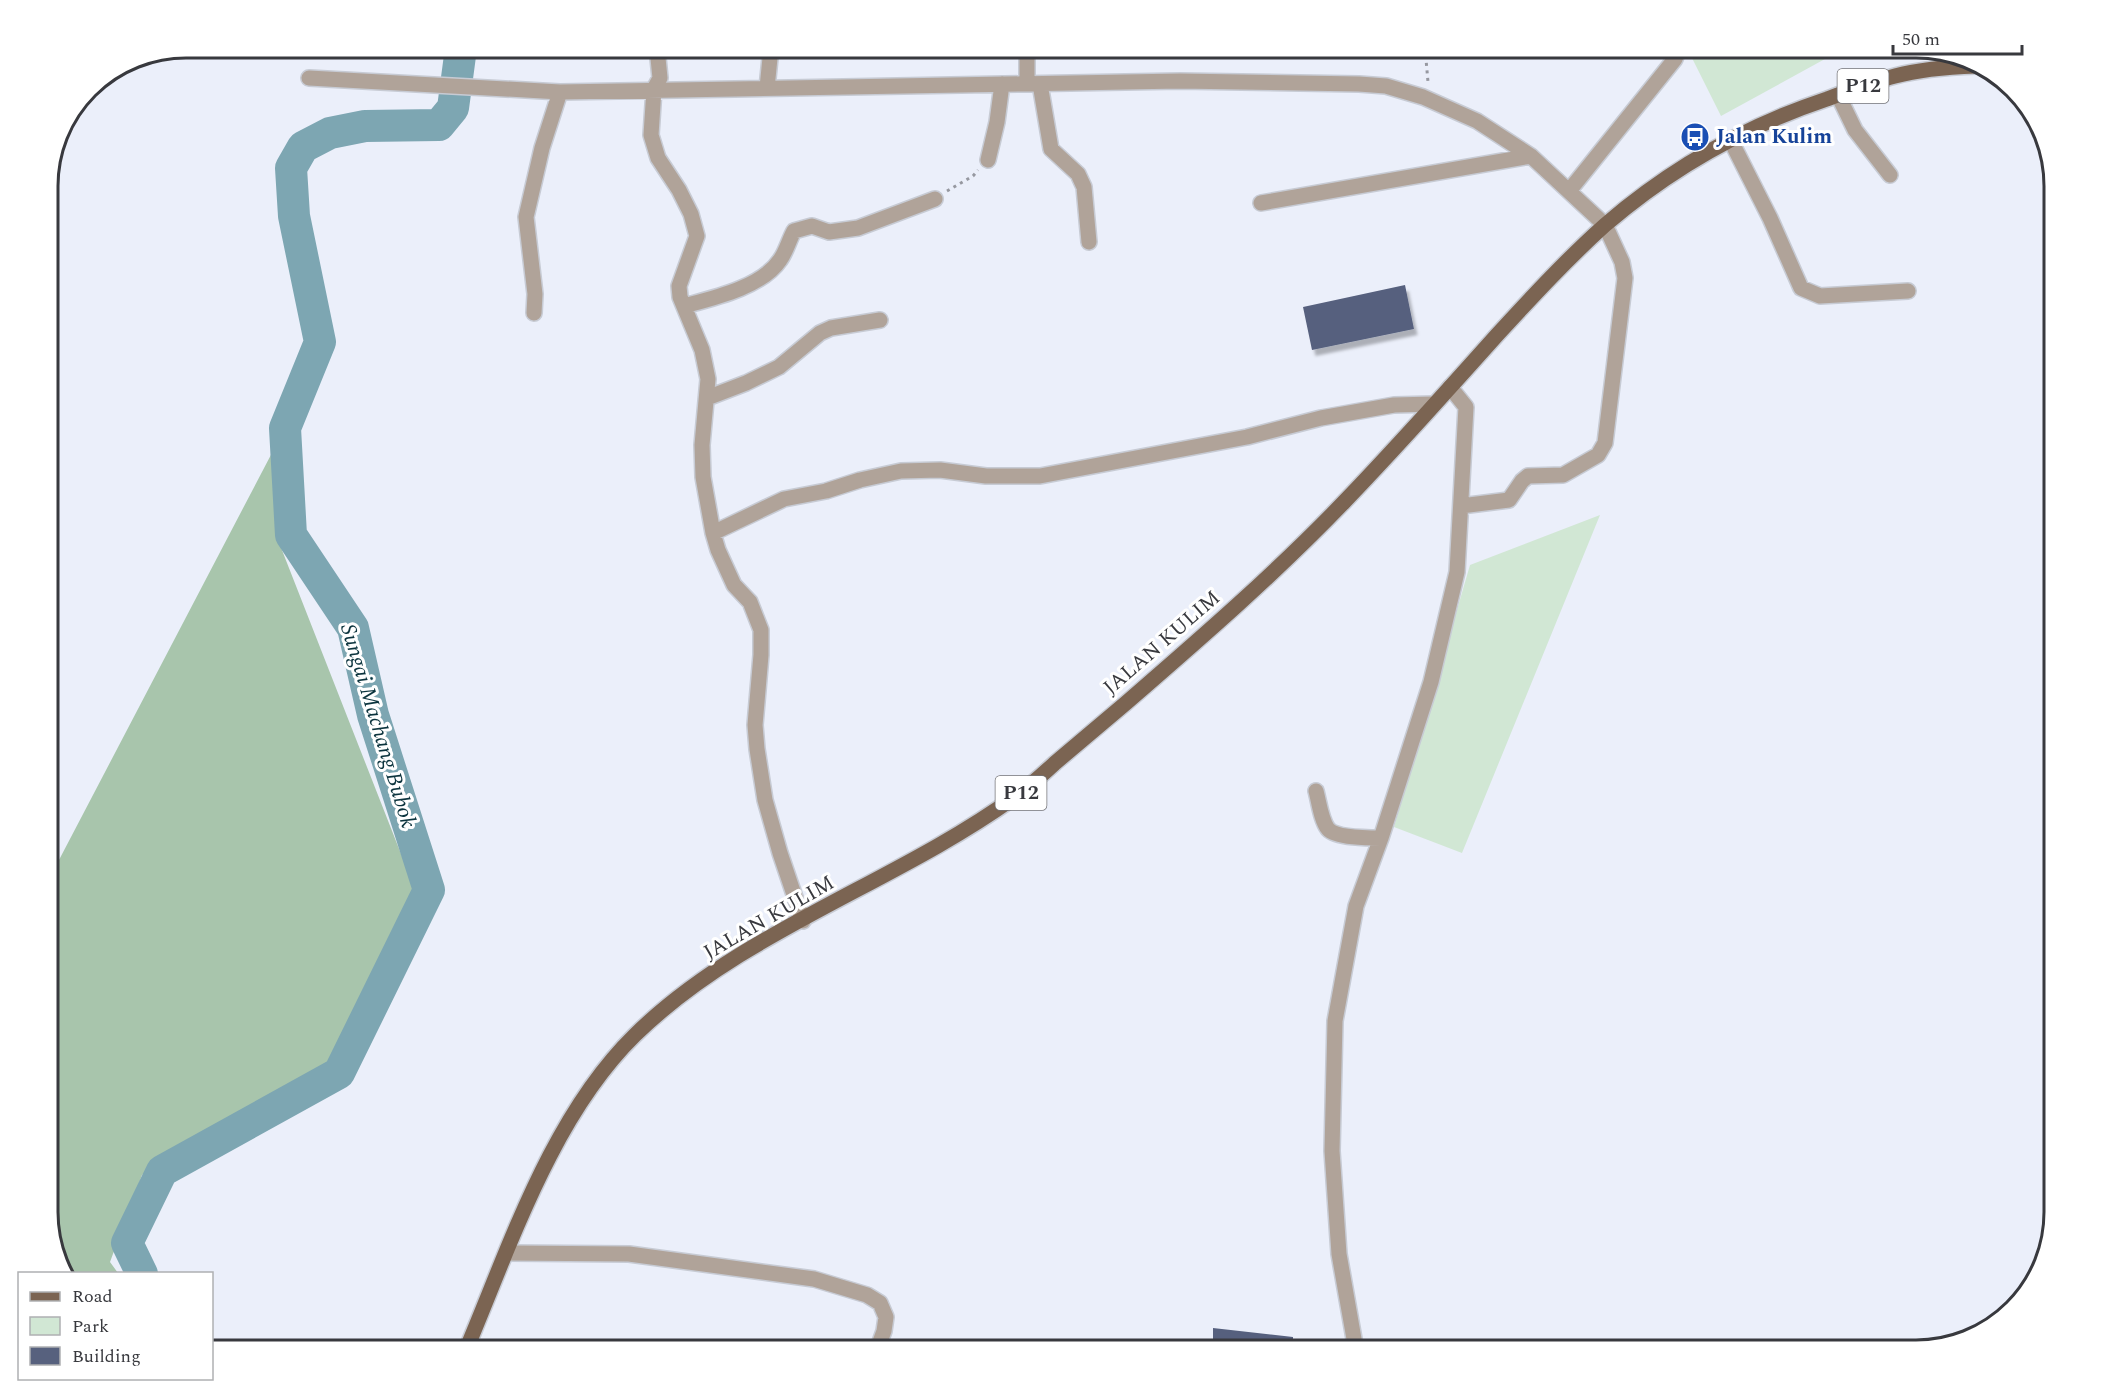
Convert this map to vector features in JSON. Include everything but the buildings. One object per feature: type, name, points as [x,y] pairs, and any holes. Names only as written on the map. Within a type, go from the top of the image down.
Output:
[{"type":"main road","name":"JALAN KULIM","points":[[470,1340],[541,1174],[577,1106],[634,1036],[675,1001],[717,971],[932,850],[1018,795],[1247,596],[1321,527],[1533,296],[1605,225],[1674,173],[1730,139],[1807,105],[1895,76],[1943,67],[1961,66]]},
{"type":"street","points":[[659,58],[660,78],[654,89],[651,135],[658,158],[679,190],[691,214],[697,236],[679,285],[680,297],[702,350],[708,379],[702,445],[703,477],[718,550],[734,585],[750,603],[761,630],[755,725],[757,749],[765,800],[803,921]]},
{"type":"street","points":[[767,88],[770,58]]},
{"type":"street","points":[[1029,58],[1051,149],[1078,174],[1084,187],[1089,242]]},
{"type":"street","points":[[1569,191],[1675,58]]},
{"type":"street","points":[[309,78],[560,92],[1180,81],[1359,84],[1386,86],[1428,99],[1477,121],[1531,156],[1605,225],[1622,262],[1625,278],[1605,443],[1598,455],[1563,475],[1528,476],[1522,480],[1509,500],[1461,506]]},
{"type":"street","points":[[988,160],[997,122],[1002,84]]},
{"type":"street","points":[[534,313],[535,294],[526,218],[542,148],[560,92]]},
{"type":"street","points":[[1838,94],[1855,129],[1890,175]]},
{"type":"street","points":[[1730,139],[1770,218],[1801,288],[1820,296],[1908,291]]},
{"type":"street","points":[[1261,203],[1531,156]]},
{"type":"street","points":[[684,306],[715,298],[764,278],[780,260],[794,231],[812,226],[830,232],[858,228],[934,199]]},
{"type":"street","points":[[707,398],[779,367],[820,333],[831,328],[880,320]]},
{"type":"street","points":[[1354,1340],[1339,1254],[1332,1151],[1335,1021],[1356,906],[1381,838],[1431,682],[1457,573],[1466,407],[1450,387]]},
{"type":"street","points":[[713,533],[784,499],[826,491],[860,480],[901,471],[940,470],[986,476],[1040,476],[1247,437],[1321,418],[1394,405],[1434,404]]},
{"type":"street","points":[[1316,791],[1327,828],[1334,833],[1381,838]]},
{"type":"street","points":[[506,1253],[629,1254],[814,1279],[867,1295],[880,1303],[886,1317],[881,1340]]},
{"type":"path","points":[[1426,58],[1428,99]]},
{"type":"path","points":[[934,199],[973,176],[988,160]]},
{"type":"green space","points":[[1692,58],[1827,58],[1721,116]]},
{"type":"green space","points":[[285,428],[278,540],[414,887],[330,1063],[142,1175],[110,1262],[117,1272],[74,1272],[65,1253],[61,1236],[59,1220],[59,860]]},
{"type":"green space","points":[[1600,515],[1462,853],[1394,827],[1470,565]]},
{"type":"waterway","name":"Sungai Machang Bubok","points":[[141,1272],[127,1243],[162,1171],[339,1073],[429,890],[373,715],[353,628],[291,535],[285,428],[320,342],[294,216],[291,168],[303,147],[330,133],[365,126],[439,125],[453,108],[460,58]]},
{"type":"place","name":"Jalan Kulim","points":[[1695,137]]}]
